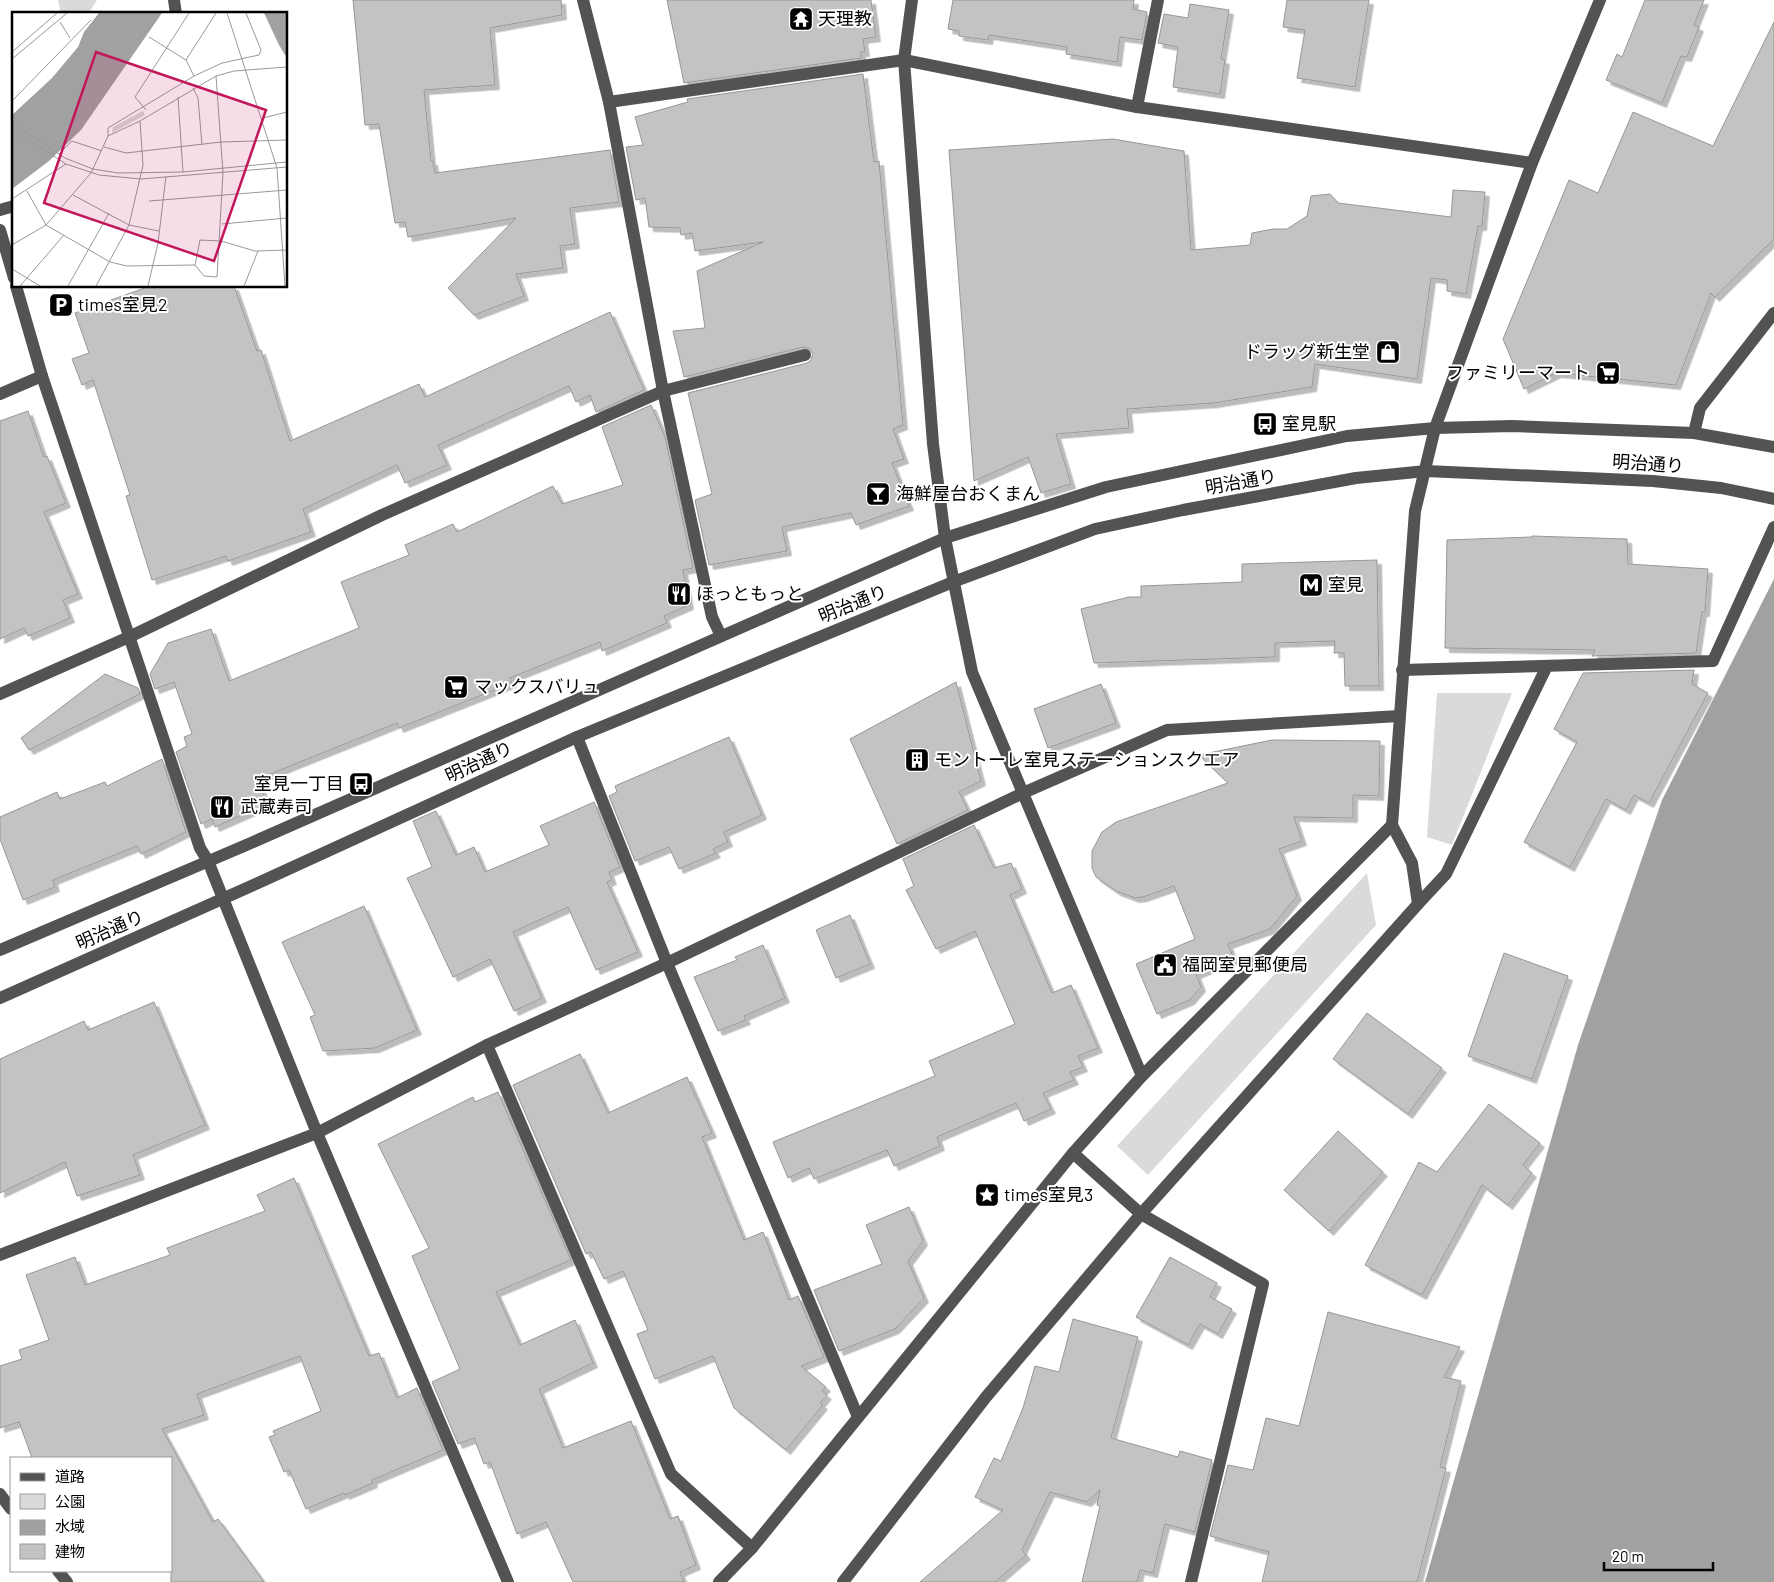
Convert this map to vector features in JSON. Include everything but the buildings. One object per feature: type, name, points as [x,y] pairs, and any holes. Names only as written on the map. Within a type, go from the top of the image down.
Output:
[{"type":"street","points":[[583,0],[609,102],[663,391],[712,617],[721,636]]},
{"type":"street","points":[[912,0],[904,60],[933,444],[945,538],[972,672],[1142,1076]]},
{"type":"street","points":[[1138,107],[1158,0]]},
{"type":"street","points":[[1418,904],[1412,863],[1392,825],[1415,511],[1435,428],[1532,163],[1600,0]]},
{"type":"street","points":[[609,102],[904,60],[1138,107],[1532,163]]},
{"type":"street","points":[[0,230],[12,271]]},
{"type":"street","points":[[17,288],[42,376],[200,848],[208,861],[317,1133],[508,1582]]},
{"type":"street","points":[[1694,433],[1700,408],[1774,313]]},
{"type":"street","points":[[0,694],[129,636],[382,515],[663,391],[805,355]]},
{"type":"street","points":[[0,394],[42,376]]},
{"type":"street","name":"明治通り","points":[[0,950],[208,861],[945,538],[1106,487],[1348,436],[1435,428],[1512,426],[1694,433],[1774,446]]},
{"type":"street","name":"明治通り","points":[[0,998],[577,737],[953,582],[1095,529],[1183,510],[1356,478],[1426,471],[1653,481],[1721,488],[1774,499]]},
{"type":"street","points":[[1402,670],[1713,661],[1774,527]]},
{"type":"street","points":[[843,1582],[986,1397],[1141,1214],[1446,874],[1547,666]]},
{"type":"street","points":[[0,1256],[317,1133],[487,1045],[668,964],[1023,793],[1167,730],[1399,716]]},
{"type":"street","points":[[577,737],[668,964],[858,1417]]},
{"type":"street","points":[[719,1582],[752,1548],[1073,1154],[1142,1076],[1392,825]]},
{"type":"street","points":[[487,1045],[671,1474],[752,1548]]},
{"type":"street","points":[[1073,1154],[1141,1214],[1263,1284],[1191,1582]]},
{"type":"street","points":[[59,1572],[67,1582]]},
{"type":"green space","points":[[58,0],[97,0],[90,11],[61,12]]},
{"type":"green space","points":[[1437,693],[1512,693],[1452,845],[1427,837]]},
{"type":"green space","points":[[1367,873],[1376,925],[1148,1175],[1117,1146]]},
{"type":"water","points":[[1774,579],[1774,1582],[1425,1582],[1578,1045],[1662,800]]},
{"type":"place","name":"天理教","points":[[801,19]]},
{"type":"place","name":"times室見2","points":[[61,305]]},
{"type":"place","name":"ドラッグ新生堂","points":[[1388,352]]},
{"type":"place","name":"ファミリーマート","points":[[1608,373]]},
{"type":"place","name":"室見駅","points":[[1265,424]]},
{"type":"place","name":"海鮮屋台おくまん","points":[[878,494]]},
{"type":"place","name":"室見","points":[[1311,585]]},
{"type":"place","name":"ほっともっと","points":[[679,594]]},
{"type":"place","name":"マックスバリュ","points":[[456,687]]},
{"type":"place","name":"モントーレ室見ステーションスクエア","points":[[917,760]]},
{"type":"place","name":"室見一丁目","points":[[361,784]]},
{"type":"place","name":"武蔵寿司","points":[[222,807]]},
{"type":"place","name":"福岡室見郵便局","points":[[1165,965]]},
{"type":"place","name":"times室見3","points":[[987,1195]]}]
